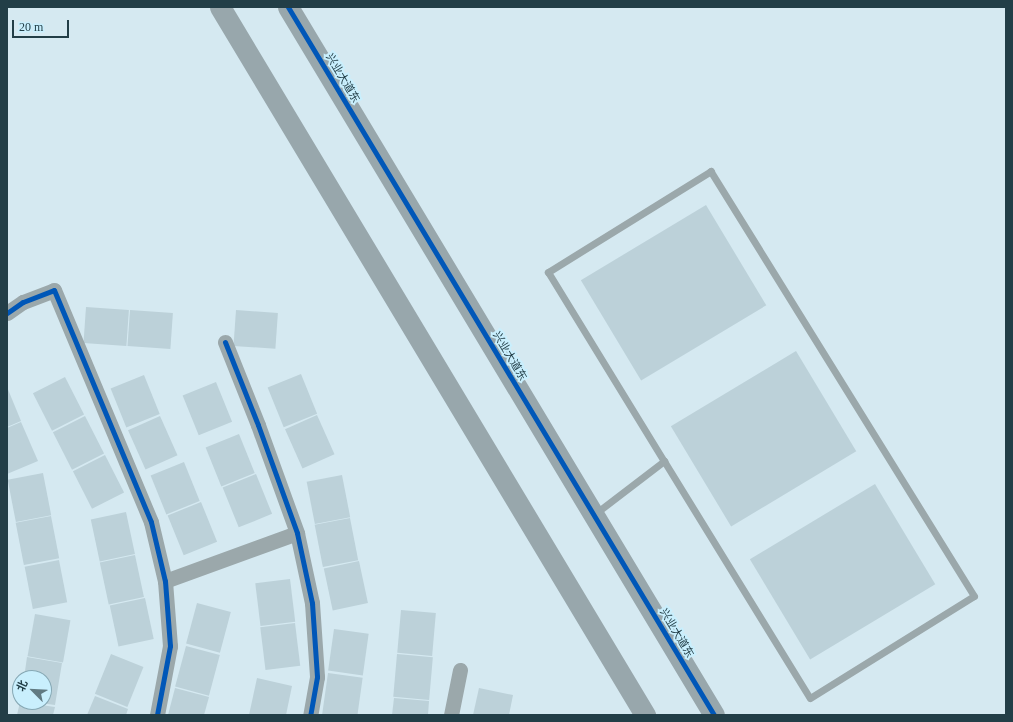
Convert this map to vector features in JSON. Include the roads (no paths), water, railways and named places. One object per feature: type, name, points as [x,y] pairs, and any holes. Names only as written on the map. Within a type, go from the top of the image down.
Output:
[{"type":"main road","points":[[220,7],[645,715]]},
{"type":"main road","name":"兴业大道东","points":[[288,7],[714,715]]},
{"type":"street","points":[[7,313],[23,302],[54,290],[151,522],[165,580],[170,646],[158,715]]},
{"type":"street","points":[[225,342],[258,424],[298,532],[312,602],[317,677],[310,715]]},
{"type":"street","points":[[165,580],[298,532]]},
{"type":"street","points":[[451,715],[460,670]]},
{"type":"lane","points":[[711,171],[974,596],[810,698],[664,461],[548,272],[711,171]]},
{"type":"lane","points":[[594,515],[664,461]]}]
